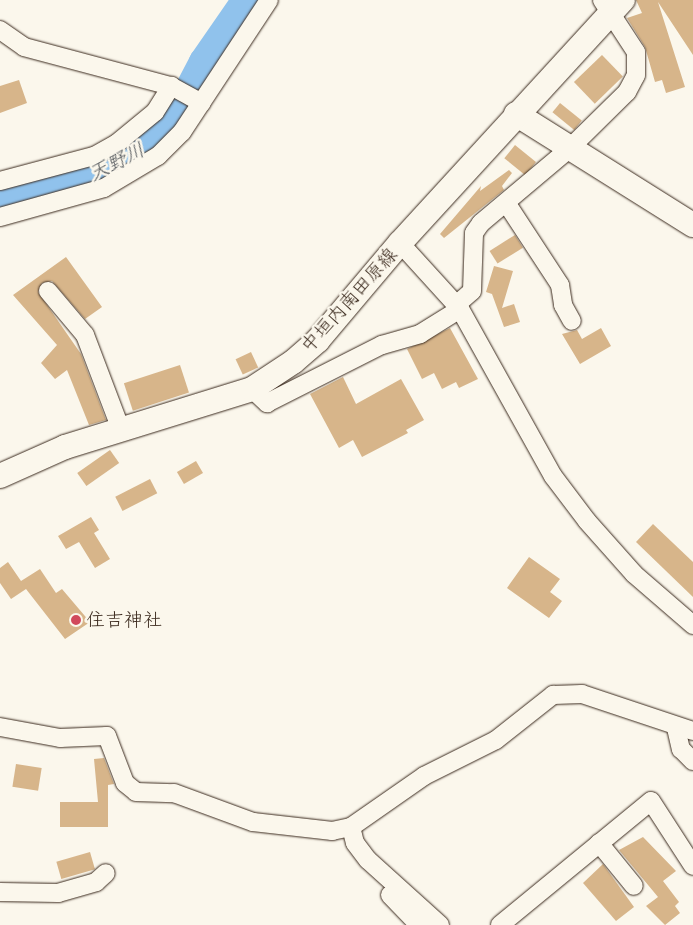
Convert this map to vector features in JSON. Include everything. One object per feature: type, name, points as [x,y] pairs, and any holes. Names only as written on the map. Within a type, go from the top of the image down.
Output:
[{"type":"main road","name":"中垣内南田原線","points":[[0,476],[65,447],[252,389],[318,340],[400,243],[612,5]]},
{"type":"main road","points":[[516,114],[693,225]]},
{"type":"street","points":[[0,217],[104,188],[132,174],[182,132],[202,103],[244,31],[269,0]]},
{"type":"street","points":[[252,389],[267,403],[382,345],[420,334],[458,307],[472,291],[474,233],[570,148],[626,92],[636,75],[636,52],[612,5]]},
{"type":"street","points":[[0,30],[24,47],[172,86],[202,103]]},
{"type":"street","points":[[0,181],[94,156],[116,144],[155,112],[172,86]]},
{"type":"street","points":[[507,204],[560,285],[563,305],[572,321]]},
{"type":"street","points":[[400,243],[458,307],[554,476],[586,521],[634,574],[693,626]]},
{"type":"street","points":[[48,291],[85,335],[121,430]]},
{"type":"street","points":[[419,925],[356,861],[351,848],[353,835],[424,776],[496,740],[552,695],[582,694],[685,730],[681,749],[693,761]]},
{"type":"street","points":[[0,727],[60,738],[107,736],[125,783],[136,792],[174,793],[253,822],[353,835],[440,925]]},
{"type":"street","points":[[500,925],[651,801],[693,866]]},
{"type":"street","points":[[599,843],[634,886]]},
{"type":"street","points":[[0,892],[58,893],[96,882],[106,873]]},
{"type":"building","points":[[636,0],[693,0],[693,55],[658,2],[685,87],[666,93],[662,80],[655,82],[645,47],[627,18],[642,13]]},
{"type":"building","points":[[602,55],[623,77],[595,104],[574,82]]},
{"type":"building","points":[[19,80],[27,103],[0,113],[0,86]]},
{"type":"building","points":[[560,103],[582,121],[574,130],[552,112]]},
{"type":"building","points":[[515,145],[536,162],[525,175],[504,158]]},
{"type":"building","points":[[509,170],[512,173],[502,186],[504,190],[444,238],[440,234],[481,186],[480,191]]},
{"type":"building","points":[[515,235],[523,248],[498,264],[490,251]]},
{"type":"building","points":[[66,257],[102,307],[85,319],[52,281],[42,283],[38,292],[81,354],[106,420],[89,425],[67,370],[55,379],[41,363],[57,345],[13,295]]},
{"type":"building","points":[[494,266],[513,271],[502,308],[514,304],[520,322],[504,327],[492,294],[486,292]]},
{"type":"building","points":[[450,328],[478,379],[459,388],[456,382],[442,389],[434,373],[422,379],[407,349]]},
{"type":"building","points":[[601,328],[611,346],[580,364],[562,334],[577,330],[582,339]]},
{"type":"building","points":[[251,352],[258,367],[243,375],[236,359]]},
{"type":"building","points":[[180,365],[189,393],[133,411],[124,383]]},
{"type":"building","points":[[343,377],[356,404],[401,379],[424,420],[406,430],[408,433],[362,457],[353,440],[339,448],[310,394]]},
{"type":"building","points":[[110,450],[119,463],[86,486],[77,473]]},
{"type":"building","points":[[196,461],[203,473],[184,484],[177,472]]},
{"type":"building","points":[[150,479],[157,493],[123,511],[115,497]]},
{"type":"building","points":[[91,517],[99,530],[94,533],[110,559],[95,568],[79,542],[66,549],[58,536]]},
{"type":"building","points":[[653,524],[693,562],[693,597],[636,542]]},
{"type":"building","points":[[529,557],[560,579],[550,592],[562,601],[549,618],[507,588]]},
{"type":"building","points":[[8,562],[21,581],[40,569],[56,593],[62,589],[90,622],[65,639],[26,589],[11,599],[0,583],[0,568]]},
{"type":"building","points":[[104,758],[114,784],[108,785],[108,827],[60,827],[60,802],[98,802],[94,759]]},
{"type":"building","points":[[16,764],[42,768],[38,791],[12,787]]},
{"type":"building","points":[[643,837],[676,871],[663,881],[679,902],[675,906],[680,913],[665,925],[646,906],[658,897],[619,850]]},
{"type":"building","points":[[90,852],[95,869],[61,879],[56,862]]},
{"type":"building","points":[[603,864],[634,907],[616,921],[583,883]]},
{"type":"waterway","name":"天野川","points":[[0,198],[82,179],[118,165],[151,143],[179,110],[204,62],[247,0]]},
{"type":"place","name":"住吉神社","points":[[76,620]]}]
